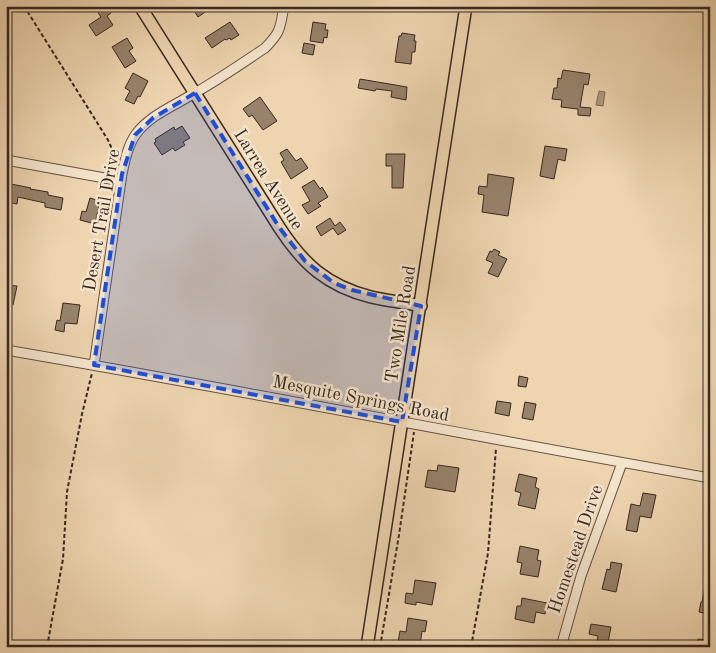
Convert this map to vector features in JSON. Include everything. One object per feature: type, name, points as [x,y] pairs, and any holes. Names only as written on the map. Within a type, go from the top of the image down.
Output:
[{"type":"main road","name":"Larrea Avenue","points":[[140,6],[278,227],[304,261],[334,283],[370,297],[420,306]]},
{"type":"main road","name":"Two Mile Road","points":[[367,647],[466,6]]},
{"type":"street","name":"Desert Trail Drive","points":[[94,365],[121,177],[130,145],[135,135],[153,118],[265,48],[280,29],[284,6]]},
{"type":"street","points":[[6,160],[121,177]]},
{"type":"street","name":"Mesquite Springs Road","points":[[6,350],[710,478]]},
{"type":"street","name":"Homestead Drive","points":[[561,647],[581,576],[622,463]]},
{"type":"path","points":[[24,6],[108,140],[121,177]]},
{"type":"path","points":[[47,647],[63,559],[67,492],[82,414],[94,365]]},
{"type":"path","points":[[380,647],[415,425]]},
{"type":"path","points":[[471,647],[488,553],[497,440]]},
{"type":"highlighted area","points":[[195,93],[279,227],[305,261],[334,283],[352,290],[421,306],[402,422],[94,365],[122,174],[135,135],[153,118]]},
{"type":"shaded area","points":[[599,91],[605,92],[603,106],[596,105]]},
{"type":"building","points":[[107,6],[111,13],[107,16],[113,25],[96,36],[89,25],[101,17],[97,11]]},
{"type":"building","points":[[191,6],[214,6],[198,17]]},
{"type":"building","points":[[230,22],[239,35],[231,40],[230,38],[225,39],[212,48],[205,38]]},
{"type":"building","points":[[313,22],[326,24],[325,30],[328,30],[327,38],[324,37],[323,43],[310,41]]},
{"type":"building","points":[[402,33],[415,35],[415,52],[412,52],[411,64],[395,62],[399,36]]},
{"type":"building","points":[[127,38],[133,48],[129,51],[136,61],[125,68],[112,47]]},
{"type":"building","points":[[304,43],[315,45],[313,55],[302,53]]},
{"type":"building","points":[[563,70],[590,74],[588,85],[584,84],[580,107],[591,108],[590,116],[578,115],[578,109],[561,107],[562,100],[552,99],[554,88],[557,88],[558,78],[561,79]]},
{"type":"building","points":[[133,73],[148,81],[134,104],[125,100],[130,91],[125,88]]},
{"type":"building","points":[[360,79],[407,87],[406,100],[391,97],[392,91],[358,88]]},
{"type":"building","points":[[260,97],[277,121],[263,130],[252,115],[249,117],[243,109]]},
{"type":"building","points":[[182,126],[190,138],[183,142],[185,145],[175,151],[173,148],[162,155],[154,143],[156,142],[155,139],[174,127],[175,130]]},
{"type":"building","points":[[545,146],[567,149],[565,161],[558,159],[554,179],[540,176]]},
{"type":"building","points":[[287,149],[296,161],[301,158],[308,168],[291,179],[281,162],[284,160],[280,153]]},
{"type":"building","points":[[386,154],[405,154],[403,188],[392,188],[392,166],[386,166]]},
{"type":"building","points":[[488,174],[514,178],[508,216],[482,212],[484,195],[478,194],[479,186],[487,187]]},
{"type":"building","points":[[314,180],[320,189],[322,187],[328,197],[318,203],[321,206],[308,214],[302,205],[310,201],[302,187]]},
{"type":"building","points":[[6,183],[48,192],[48,195],[63,198],[61,210],[45,207],[45,203],[18,197],[17,204],[6,202]]},
{"type":"building","points":[[90,198],[100,201],[95,224],[80,220],[82,211],[86,212]]},
{"type":"building","points":[[330,218],[335,226],[340,222],[346,230],[338,235],[333,228],[321,236],[316,227]]},
{"type":"building","points":[[494,249],[500,252],[498,255],[507,259],[498,277],[488,273],[493,263],[486,260],[490,251],[492,252]]},
{"type":"building","points":[[6,285],[17,286],[13,305],[6,304]]},
{"type":"building","points":[[63,303],[80,305],[77,324],[65,323],[64,332],[55,330],[57,320],[60,321]]},
{"type":"building","points":[[519,376],[528,378],[526,387],[518,386]]},
{"type":"building","points":[[497,401],[511,403],[509,416],[495,413]]},
{"type":"building","points":[[525,402],[536,404],[533,420],[522,418]]},
{"type":"building","points":[[438,465],[459,468],[455,492],[425,487],[428,470],[437,471]]},
{"type":"building","points":[[519,474],[537,478],[535,487],[539,489],[535,509],[518,505],[521,493],[515,491]]},
{"type":"building","points":[[643,493],[656,495],[651,518],[640,516],[637,532],[626,530],[631,504],[640,506]]},
{"type":"building","points":[[520,546],[539,550],[537,560],[541,561],[538,577],[520,574],[522,563],[517,562]]},
{"type":"building","points":[[611,562],[622,564],[616,592],[602,589],[607,569],[610,570]]},
{"type":"building","points":[[415,580],[436,583],[432,605],[416,602],[416,605],[405,603],[406,593],[413,594]]},
{"type":"building","points":[[706,582],[710,582],[710,607],[708,614],[699,612]]},
{"type":"building","points":[[522,598],[547,603],[545,614],[536,612],[534,623],[515,619],[517,606],[521,606]]},
{"type":"building","points":[[408,618],[427,621],[425,632],[422,631],[420,645],[398,642],[400,631],[406,632]]},
{"type":"building","points":[[591,624],[611,627],[607,647],[596,647],[598,636],[589,634]]},
{"type":"building","points":[[698,639],[708,640],[707,647],[697,647]]}]
